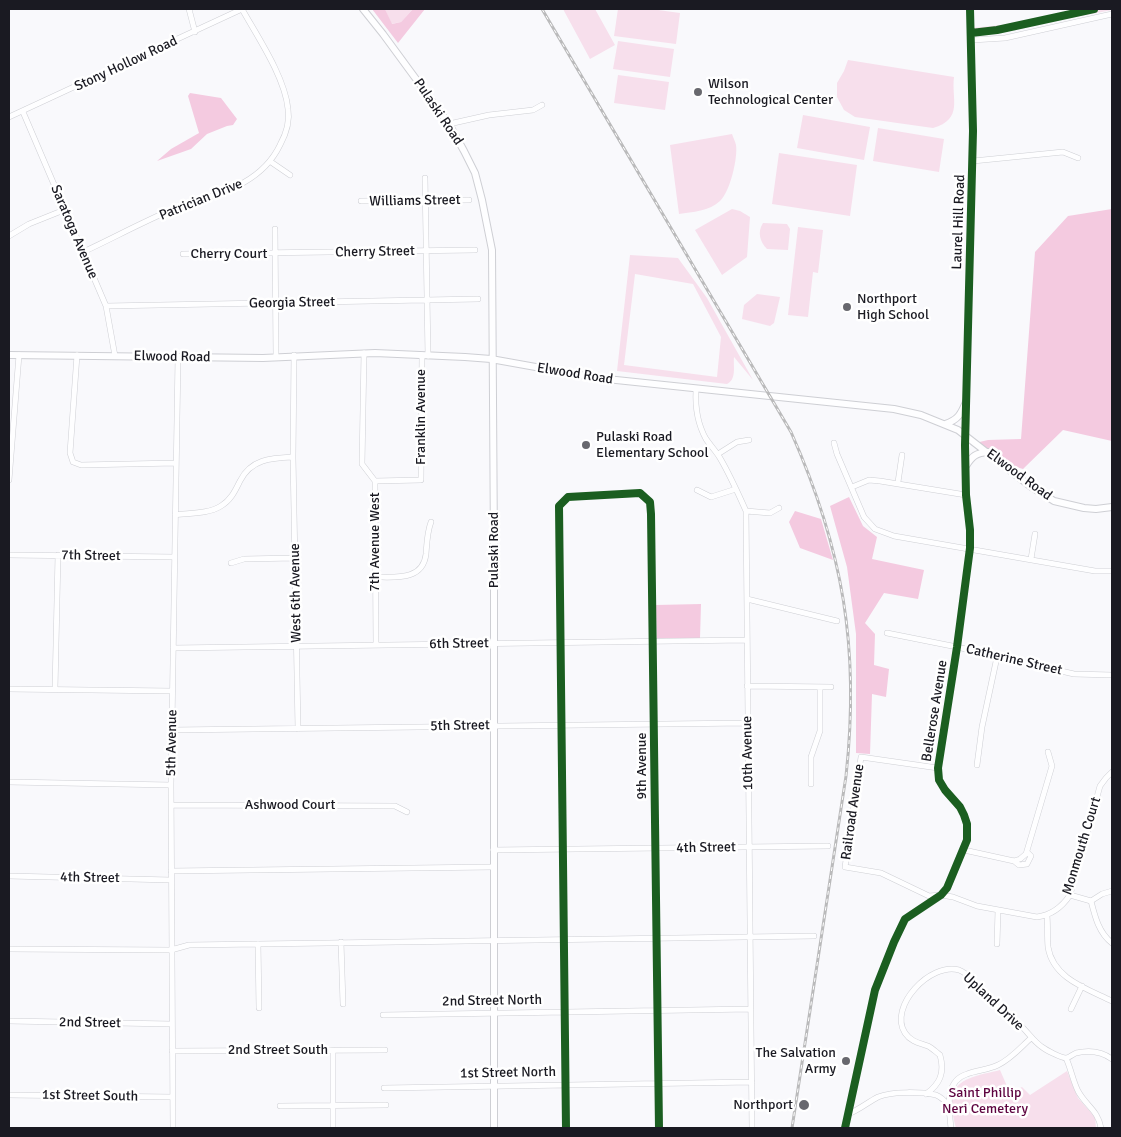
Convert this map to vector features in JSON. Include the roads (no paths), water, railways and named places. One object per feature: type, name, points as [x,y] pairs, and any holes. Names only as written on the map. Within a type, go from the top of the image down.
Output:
[{"type":"main road","name":"Pulaski Road","points":[[363,9],[449,124],[464,151],[474,173],[488,224],[492,250],[494,1128]]},
{"type":"main road","name":"Elwood Road","points":[[9,355],[178,358],[364,353],[491,359],[597,378],[696,390],[894,409],[921,415],[945,424],[966,435],[1030,486],[1054,501],[1084,508],[1112,507]]},
{"type":"main road","points":[[945,424],[954,421],[960,416],[966,402]]},
{"type":"main road","points":[[966,466],[972,456],[988,452]]},
{"type":"street","points":[[189,9],[195,32]]},
{"type":"street","name":"Stony Hollow Road","points":[[9,118],[242,9]]},
{"type":"street","name":"Patrician Drive","points":[[83,252],[162,215],[212,197],[249,180],[272,162],[286,133],[288,110],[280,80],[242,9]]},
{"type":"street","name":"Laurel Hill Road","points":[[966,435],[973,161],[970,9]]},
{"type":"street","points":[[972,40],[1005,38],[1112,14]]},
{"type":"street","points":[[449,124],[489,115],[533,110],[542,105]]},
{"type":"street","name":"Saratoga Avenue","points":[[23,112],[106,306],[115,356]]},
{"type":"street","points":[[973,161],[1063,152],[1078,158]]},
{"type":"street","points":[[272,162],[290,176]]},
{"type":"street","name":"Franklin Avenue","points":[[375,481],[420,480],[427,300],[425,178]]},
{"type":"street","name":"Williams Street","points":[[361,202],[468,200]]},
{"type":"street","points":[[9,236],[29,224],[64,210]]},
{"type":"street","points":[[275,230],[276,356]]},
{"type":"street","name":"Cherry Street","points":[[276,253],[475,250]]},
{"type":"street","name":"Cherry Court","points":[[183,254],[276,253]]},
{"type":"street","name":"Georgia Street","points":[[106,306],[478,299]]},
{"type":"street","name":"7th Avenue West","points":[[364,353],[362,464],[375,481],[376,644]]},
{"type":"street","points":[[9,480],[19,355]]},
{"type":"street","points":[[77,355],[70,453],[73,462],[81,465],[176,463]]},
{"type":"street","name":"West 6th Avenue","points":[[294,355],[298,729]]},
{"type":"street","name":"5th Avenue","points":[[173,1128],[171,785],[178,358]]},
{"type":"street","name":"10th Avenue","points":[[696,390],[695,406],[698,421],[706,439],[718,454],[746,510],[752,1128]]},
{"type":"street","name":"Bellerose Avenue","points":[[942,895],[964,850],[968,832],[960,807],[944,790],[939,780],[938,768],[970,548],[966,495],[966,435]]},
{"type":"street","points":[[718,454],[737,442],[749,440]]},
{"type":"street","points":[[834,443],[864,517],[876,529],[894,536],[1096,571],[1112,571]]},
{"type":"street","points":[[898,482],[902,455]]},
{"type":"street","points":[[175,515],[216,508],[230,499],[246,472],[258,462],[266,459],[294,457]]},
{"type":"street","points":[[852,487],[869,480],[898,482],[966,495]]},
{"type":"street","points":[[697,490],[711,496],[736,488]]},
{"type":"street","name":"9th Avenue","points":[[560,642],[559,506],[568,498],[640,493],[650,502],[651,514],[659,1128]]},
{"type":"street","points":[[746,510],[770,513],[779,508]]},
{"type":"street","points":[[375,577],[402,577],[416,573],[424,561],[426,536],[431,522]]},
{"type":"street","points":[[1031,559],[1035,534]]},
{"type":"street","name":"7th Street","points":[[9,555],[174,557]]},
{"type":"street","points":[[55,689],[58,555]]},
{"type":"street","points":[[231,563],[244,559],[295,558]]},
{"type":"street","points":[[746,599],[837,622]]},
{"type":"street","name":"Catherine Street","points":[[887,633],[1074,674],[1112,675]]},
{"type":"street","name":"6th Street","points":[[173,648],[746,640]]},
{"type":"street","points":[[560,642],[566,1128]]},
{"type":"street","points":[[977,765],[982,727],[998,657]]},
{"type":"street","points":[[747,686],[831,687]]},
{"type":"street","points":[[810,784],[810,757],[820,731],[820,688]]},
{"type":"street","points":[[9,689],[172,691]]},
{"type":"street","name":"5th Street","points":[[172,730],[748,723]]},
{"type":"street","points":[[964,850],[1014,861],[1024,856],[1027,852],[1052,766],[1048,752]]},
{"type":"street","name":"Railroad Avenue","points":[[938,768],[861,757],[845,867],[880,873],[929,896],[942,895]]},
{"type":"street","name":"Monmouth Court","points":[[1047,916],[1060,907],[1070,894],[1100,786],[1112,772]]},
{"type":"street","points":[[9,782],[171,785]]},
{"type":"street","name":"Ashwood Court","points":[[171,805],[395,806],[407,812]]},
{"type":"street","name":"4th Street","points":[[493,850],[828,846]]},
{"type":"street","points":[[171,871],[493,867]]},
{"type":"street","name":"4th Street","points":[[9,876],[171,880]]},
{"type":"street","points":[[1091,901],[1102,894],[1112,891]]},
{"type":"street","points":[[1070,894],[1091,901]]},
{"type":"street","points":[[845,1128],[875,990],[894,942],[905,919],[942,895],[998,910],[1029,916],[1047,916],[1048,948],[1051,959],[1061,973],[1112,1001]]},
{"type":"street","points":[[1091,901],[1100,929],[1104,936],[1112,943]]},
{"type":"street","points":[[997,944],[998,910]]},
{"type":"street","points":[[9,949],[171,950],[189,945],[814,936]]},
{"type":"street","points":[[341,942],[343,1004]]},
{"type":"street","points":[[258,944],[259,1008]]},
{"type":"street","name":"Upland Drive","points":[[926,1094],[935,1087],[941,1078],[940,1055],[911,1039],[905,1033],[902,1017],[909,997],[923,980],[932,974],[955,970],[962,971],[992,1003],[1022,1027],[1031,1038],[1048,1050],[1066,1058]]},
{"type":"street","points":[[1071,1008],[1082,986]]},
{"type":"street","name":"2nd Street North","points":[[383,1015],[751,1009]]},
{"type":"street","name":"2nd Street","points":[[9,1021],[171,1024]]},
{"type":"street","points":[[951,1128],[948,1105],[951,1091],[959,1078],[1006,1061],[1031,1038]]},
{"type":"street","points":[[333,1050],[333,1128]]},
{"type":"street","name":"2nd Street South","points":[[172,1051],[385,1050]]},
{"type":"street","points":[[1101,1128],[1094,1110],[1079,1092],[1066,1058],[1088,1051],[1102,1054],[1112,1059]]},
{"type":"street","name":"1st Street North","points":[[384,1088],[752,1082]]},
{"type":"street","points":[[848,1114],[860,1110],[878,1098],[897,1093],[926,1094],[939,1097],[948,1105]]},
{"type":"street","name":"1st Street South","points":[[9,1095],[172,1098]]},
{"type":"street","points":[[280,1106],[386,1105]]},
{"type":"railway","points":[[542,9],[791,432],[824,517],[835,559],[843,600],[848,642],[851,685],[850,729],[846,776],[792,1128]]},
{"type":"place","name":"Wilson Technological Center","points":[[698,92]]},
{"type":"place","name":"Northport High School","points":[[847,307]]},
{"type":"place","name":"Pulaski Road Elementary School","points":[[586,445]]},
{"type":"place","name":"The Salvation Army","points":[[846,1061]]},
{"type":"place","name":"Northport","points":[[804,1105]]},
{"type":"park label","name":"Saint Phillip Neri Cemetery","points":[[985,1102]]}]
